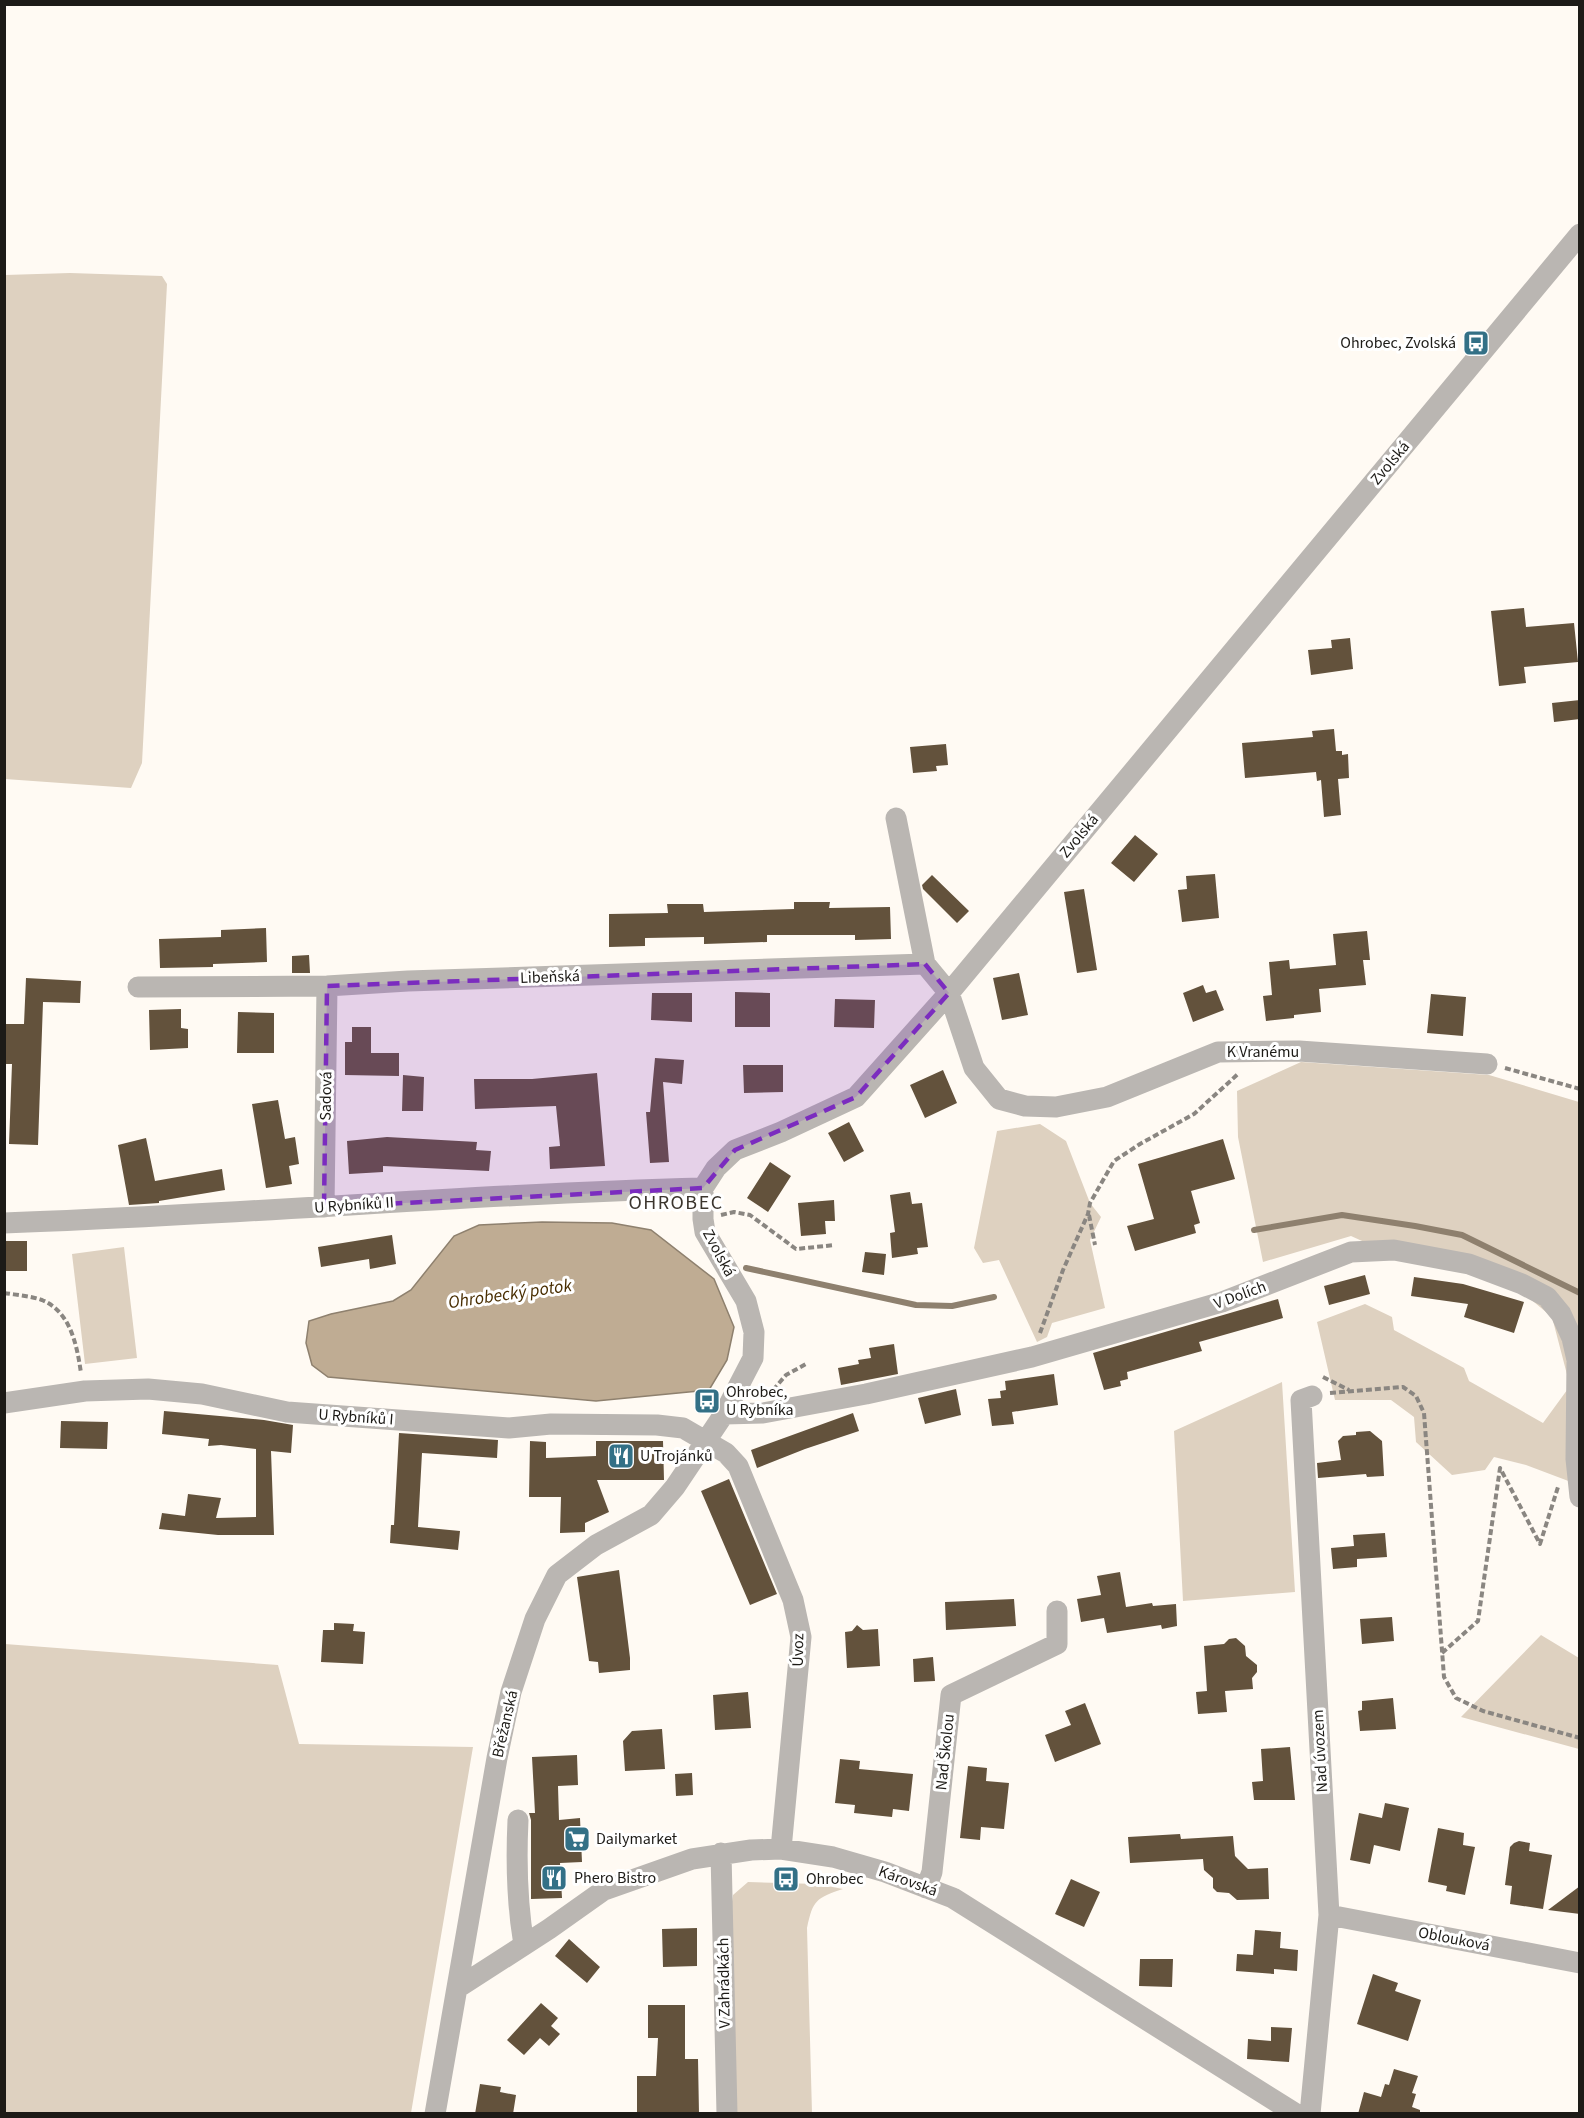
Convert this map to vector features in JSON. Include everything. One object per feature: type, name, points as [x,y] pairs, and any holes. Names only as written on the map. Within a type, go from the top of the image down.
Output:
[{"type":"street","name":"Zvolská","points":[[724,1414],[753,1358],[754,1332],[746,1300],[705,1232],[703,1188],[716,1167],[735,1150],[782,1132],[856,1097],[949,993],[1575,238]]},
{"type":"street","points":[[897,818],[925,964],[949,993]]},
{"type":"street","name":"Libeňská","points":[[138,987],[327,986],[925,964]]},
{"type":"street","name":"Sadová","points":[[324,1207],[327,986]]},
{"type":"street","name":"K Vranému","points":[[949,993],[974,1068],[999,1099],[1025,1106],[1056,1107],[1107,1097],[1218,1052],[1299,1052],[1487,1064]]},
{"type":"street","name":"U Rybníků II","points":[[4,1223],[126,1219],[568,1192],[703,1188]]},
{"type":"street","name":"V Dolích","points":[[724,1414],[763,1413],[866,1394],[1032,1357],[1222,1302],[1351,1252],[1394,1250],[1469,1264],[1522,1284],[1547,1297],[1561,1314],[1577,1360],[1576,1459],[1580,1497]]},
{"type":"street","name":"U Rybníků I","points":[[4,1403],[85,1391],[148,1389],[202,1394],[287,1412],[509,1428],[551,1424],[657,1425],[683,1428],[707,1441]]},
{"type":"street","name":"Nad úvozem","points":[[1310,2114],[1329,1915],[1301,1400],[1312,1395]]},
{"type":"street","name":"Břežanská","points":[[435,2114],[459,1987],[496,1758],[511,1692],[535,1618],[557,1575],[596,1545],[651,1515],[675,1487],[724,1414]]},
{"type":"street","name":"Úvoz","points":[[707,1441],[726,1453],[738,1466],[793,1600],[801,1638],[781,1849]]},
{"type":"street","name":"Nad Školou","points":[[926,1888],[932,1872],[951,1695],[1057,1644],[1057,1611]]},
{"type":"street","points":[[518,1820],[520,1920],[524,1945]]},
{"type":"street","name":"Károvská","points":[[459,1987],[604,1890],[692,1859],[721,1853],[781,1849],[833,1857],[885,1872],[953,1898],[1296,2114]]},
{"type":"street","name":"V Zahrádkách","points":[[721,1853],[727,2114]]},
{"type":"street","name":"Oblouková","points":[[1329,1915],[1580,1963]]},
{"type":"path","points":[[1487,1064],[1580,1089]]},
{"type":"path","points":[[1032,1357],[1063,1270],[1088,1214],[1090,1203],[1114,1161],[1140,1143],[1194,1114],[1236,1075],[1246,1071]]},
{"type":"path","points":[[703,1219],[734,1212],[750,1215],[796,1249],[835,1245]]},
{"type":"path","points":[[1088,1214],[1095,1245]]},
{"type":"path","points":[[4,1293],[43,1300],[63,1315],[76,1342],[85,1391]]},
{"type":"path","points":[[763,1413],[769,1395],[786,1375],[806,1364]]},
{"type":"path","points":[[1312,1395],[1403,1387],[1416,1396],[1424,1413],[1444,1677],[1456,1698],[1483,1711],[1580,1738]]},
{"type":"path","points":[[1442,1653],[1478,1621],[1500,1468],[1540,1544],[1560,1480]]},
{"type":"highlighted area","points":[[925,964],[949,993],[856,1097],[735,1150],[703,1188],[324,1207],[327,986]]},
{"type":"shaded area","points":[[70,273],[162,276],[167,284],[142,763],[131,788],[5,779],[5,275]]},
{"type":"shaded area","points":[[1301,1062],[1489,1075],[1579,1102],[1579,1485],[1526,1465],[1494,1457],[1485,1470],[1452,1475],[1416,1442],[1414,1417],[1391,1400],[1335,1400],[1317,1322],[1365,1304],[1392,1317],[1394,1330],[1464,1368],[1469,1381],[1543,1423],[1570,1386],[1552,1317],[1523,1293],[1477,1274],[1402,1259],[1351,1236],[1263,1262],[1238,1137],[1237,1091]]},
{"type":"shaded area","points":[[1040,1124],[1066,1141],[1090,1203],[1101,1217],[1090,1240],[1105,1308],[1052,1323],[1047,1337],[1037,1342],[999,1260],[983,1263],[974,1248],[997,1131]]},
{"type":"shaded area","points":[[124,1247],[137,1358],[85,1364],[72,1254]]},
{"type":"shaded area","points":[[1282,1382],[1295,1592],[1183,1601],[1174,1431]]},
{"type":"shaded area","points":[[1541,1635],[1579,1658],[1579,1749],[1461,1717]]},
{"type":"shaded area","points":[[5,1644],[278,1665],[299,1744],[473,1747],[411,2113],[5,2113]]},
{"type":"shaded area","points":[[748,1882],[817,1884],[843,1889],[817,1901],[811,1911],[807,1928],[812,2113],[736,2113],[729,1921],[733,1895]]},
{"type":"water","points":[[542,1222],[612,1223],[651,1230],[714,1279],[734,1327],[727,1360],[709,1390],[596,1401],[328,1377],[312,1365],[306,1343],[309,1321],[393,1301],[411,1290],[454,1236],[479,1225]]},
{"type":"building","points":[[1524,608],[1526,627],[1574,623],[1578,662],[1524,667],[1526,683],[1499,686],[1491,611]]},
{"type":"building","points":[[1350,638],[1353,669],[1311,675],[1308,650],[1332,648],[1331,640]]},
{"type":"building","points":[[1580,700],[1580,719],[1554,722],[1552,703]]},
{"type":"building","points":[[1334,729],[1336,751],[1342,751],[1342,755],[1348,754],[1349,778],[1338,779],[1341,815],[1324,817],[1321,780],[1317,781],[1316,772],[1245,778],[1242,743],[1313,737],[1312,731]]},
{"type":"building","points":[[946,744],[948,765],[936,766],[937,771],[913,773],[910,747]]},
{"type":"building","points":[[1135,835],[1158,854],[1134,882],[1111,863]]},
{"type":"building","points":[[1215,874],[1219,918],[1182,922],[1178,890],[1187,889],[1186,876]]},
{"type":"building","points":[[932,875],[969,911],[957,923],[923,889],[922,885]]},
{"type":"building","points":[[1084,889],[1097,970],[1077,973],[1064,892]]},
{"type":"building","points":[[794,902],[830,902],[829,908],[890,907],[891,939],[855,940],[855,935],[767,935],[767,942],[704,944],[704,937],[645,938],[645,946],[609,947],[609,914],[668,913],[667,904],[703,904],[704,912],[794,909]]},
{"type":"building","points":[[266,928],[267,962],[213,964],[213,967],[160,968],[159,939],[221,937],[221,930]]},
{"type":"building","points":[[1367,931],[1370,960],[1363,960],[1366,985],[1319,989],[1321,1012],[1266,1021],[1263,996],[1272,995],[1269,962],[1289,960],[1290,969],[1336,965],[1333,934]]},
{"type":"building","points":[[309,955],[310,973],[292,973],[292,956]]},
{"type":"building","points":[[1019,973],[1028,1015],[1002,1020],[993,978]]},
{"type":"building","points":[[26,978],[81,981],[80,1003],[43,1002],[38,1145],[9,1144],[12,1064],[4,1064],[4,1024],[24,1024]]},
{"type":"building","points":[[1203,985],[1206,993],[1216,990],[1224,1010],[1193,1022],[1183,993]]},
{"type":"building","points":[[735,992],[770,993],[770,1027],[735,1027]]},
{"type":"building","points":[[652,993],[692,993],[692,1022],[651,1020]]},
{"type":"building","points":[[1431,994],[1466,997],[1463,1036],[1427,1033]]},
{"type":"building","points":[[835,999],[875,1000],[874,1028],[834,1027]]},
{"type":"building","points":[[181,1009],[181,1028],[188,1029],[188,1048],[150,1050],[149,1010]]},
{"type":"building","points":[[238,1012],[274,1013],[274,1053],[237,1053]]},
{"type":"building","points":[[352,1027],[371,1027],[371,1053],[399,1053],[399,1076],[345,1075],[345,1042],[352,1042]]},
{"type":"building","points":[[655,1058],[684,1060],[682,1084],[663,1082],[669,1162],[650,1163],[646,1112],[650,1112]]},
{"type":"building","points":[[743,1065],[783,1065],[783,1092],[744,1093]]},
{"type":"building","points":[[943,1070],[957,1103],[925,1118],[910,1085]]},
{"type":"building","points":[[597,1073],[605,1166],[550,1169],[549,1147],[560,1146],[556,1106],[475,1109],[474,1079],[532,1079]]},
{"type":"building","points":[[403,1075],[424,1077],[423,1111],[402,1111]]},
{"type":"building","points":[[278,1100],[285,1139],[295,1137],[299,1164],[289,1166],[292,1184],[266,1188],[252,1104]]},
{"type":"building","points":[[849,1122],[864,1151],[844,1162],[828,1133]]},
{"type":"building","points":[[387,1137],[477,1142],[476,1150],[491,1151],[489,1171],[383,1166],[383,1172],[349,1174],[347,1141]]},
{"type":"building","points":[[146,1138],[155,1181],[222,1169],[225,1190],[159,1201],[159,1203],[129,1205],[118,1145]]},
{"type":"building","points":[[1223,1139],[1235,1179],[1191,1191],[1200,1223],[1194,1225],[1196,1233],[1135,1251],[1127,1226],[1154,1219],[1138,1164]]},
{"type":"building","points":[[770,1162],[791,1176],[768,1212],[747,1198]]},
{"type":"building","points":[[910,1192],[912,1204],[922,1203],[928,1247],[917,1248],[918,1254],[892,1258],[890,1233],[895,1232],[890,1195]]},
{"type":"building","points":[[834,1200],[835,1221],[825,1221],[826,1234],[801,1236],[798,1203]]},
{"type":"building","points":[[392,1235],[396,1264],[370,1269],[369,1259],[321,1267],[318,1247]]},
{"type":"building","points":[[4,1241],[27,1241],[27,1271],[4,1271]]},
{"type":"building","points":[[865,1252],[886,1254],[884,1275],[862,1272]]},
{"type":"building","points":[[1365,1275],[1370,1294],[1329,1305],[1324,1286]]},
{"type":"building","points":[[1414,1277],[1463,1284],[1524,1302],[1514,1333],[1464,1317],[1468,1304],[1411,1296]]},
{"type":"building","points":[[1278,1299],[1283,1318],[1199,1342],[1202,1351],[1127,1372],[1128,1379],[1120,1381],[1121,1386],[1104,1390],[1093,1353]]},
{"type":"building","points":[[894,1344],[898,1374],[841,1385],[838,1368],[859,1364],[858,1360],[871,1358],[869,1348]]},
{"type":"building","points":[[1054,1374],[1058,1405],[1012,1412],[1014,1424],[992,1426],[988,1399],[1001,1398],[1000,1391],[1006,1390],[1005,1381]]},
{"type":"building","points":[[956,1389],[961,1415],[925,1424],[918,1398]]},
{"type":"building","points":[[164,1411],[264,1420],[293,1425],[291,1453],[271,1451],[274,1535],[218,1535],[159,1529],[162,1513],[185,1516],[188,1494],[221,1498],[216,1518],[256,1517],[256,1449],[221,1445],[208,1446],[209,1439],[162,1434]]},
{"type":"building","points":[[853,1413],[859,1431],[757,1468],[751,1450]]},
{"type":"building","points":[[61,1421],[108,1422],[107,1449],[60,1448]]},
{"type":"building","points":[[1370,1431],[1382,1441],[1384,1476],[1367,1477],[1366,1474],[1318,1478],[1317,1463],[1341,1460],[1338,1441],[1343,1436]]},
{"type":"building","points":[[399,1433],[498,1440],[497,1458],[422,1453],[418,1527],[460,1531],[458,1550],[390,1543],[391,1525],[394,1525]]},
{"type":"building","points":[[530,1441],[546,1442],[546,1458],[596,1456],[596,1441],[663,1441],[664,1480],[597,1480],[609,1512],[585,1523],[585,1532],[560,1533],[561,1497],[529,1497]]},
{"type":"building","points":[[729,1479],[777,1594],[750,1605],[701,1491]]},
{"type":"building","points":[[1385,1533],[1387,1557],[1357,1559],[1357,1567],[1333,1569],[1331,1548],[1354,1546],[1353,1535]]},
{"type":"building","points":[[619,1570],[630,1670],[599,1673],[598,1662],[589,1661],[577,1577]]},
{"type":"building","points":[[1120,1572],[1126,1607],[1152,1603],[1153,1606],[1176,1604],[1177,1626],[1162,1629],[1161,1625],[1107,1633],[1104,1618],[1081,1622],[1077,1599],[1101,1595],[1097,1576]]},
{"type":"building","points":[[1014,1599],[1016,1626],[946,1630],[945,1602]]},
{"type":"building","points":[[1392,1617],[1394,1641],[1362,1644],[1360,1619]]},
{"type":"building","points":[[334,1623],[354,1624],[353,1631],[365,1632],[363,1664],[321,1662],[323,1630],[334,1630]]},
{"type":"building","points":[[857,1625],[863,1630],[878,1629],[880,1666],[847,1668],[845,1632],[852,1631]]},
{"type":"building","points":[[1236,1638],[1245,1646],[1246,1656],[1257,1665],[1257,1672],[1252,1678],[1253,1689],[1225,1691],[1227,1712],[1198,1714],[1196,1692],[1207,1691],[1204,1646],[1224,1644],[1229,1639]]},
{"type":"building","points":[[933,1657],[935,1681],[914,1682],[913,1659]]},
{"type":"building","points":[[748,1692],[751,1728],[715,1730],[713,1695]]},
{"type":"building","points":[[1393,1698],[1396,1729],[1360,1731],[1358,1711],[1362,1710],[1362,1701]]},
{"type":"building","points":[[1085,1703],[1101,1744],[1055,1762],[1045,1735],[1071,1725],[1065,1711]]},
{"type":"building","points":[[662,1729],[665,1769],[625,1771],[623,1741],[632,1731]]},
{"type":"building","points":[[1290,1747],[1295,1800],[1254,1800],[1252,1782],[1263,1781],[1261,1749]]},
{"type":"building","points":[[577,1755],[578,1785],[558,1786],[559,1820],[580,1818],[582,1862],[560,1863],[562,1898],[531,1899],[531,1820],[529,1813],[535,1813],[532,1757]]},
{"type":"building","points":[[840,1759],[860,1761],[859,1769],[913,1774],[909,1811],[893,1809],[892,1817],[854,1813],[855,1805],[835,1803]]},
{"type":"building","points":[[968,1766],[987,1768],[986,1781],[1009,1783],[1004,1829],[981,1827],[980,1840],[960,1838]]},
{"type":"building","points":[[692,1773],[693,1795],[676,1796],[675,1774]]},
{"type":"building","points":[[1385,1803],[1409,1808],[1400,1851],[1374,1845],[1370,1864],[1350,1860],[1359,1813],[1382,1818]]},
{"type":"building","points":[[1438,1828],[1464,1833],[1463,1845],[1475,1847],[1465,1895],[1446,1891],[1447,1886],[1428,1882]]},
{"type":"building","points":[[1180,1834],[1181,1839],[1233,1836],[1235,1856],[1248,1869],[1268,1868],[1269,1899],[1237,1900],[1229,1893],[1217,1892],[1213,1888],[1213,1878],[1204,1870],[1203,1859],[1130,1863],[1128,1837]]},
{"type":"building","points":[[1519,1841],[1530,1843],[1529,1851],[1552,1855],[1543,1909],[1510,1904],[1512,1886],[1505,1885],[1510,1847]]},
{"type":"building","points":[[1071,1879],[1100,1892],[1084,1927],[1055,1914]]},
{"type":"building","points":[[1580,1886],[1580,1914],[1548,1910]]},
{"type":"building","points":[[697,1928],[697,1966],[663,1967],[662,1929]]},
{"type":"building","points":[[1255,1930],[1281,1932],[1280,1948],[1298,1950],[1297,1971],[1274,1969],[1274,1974],[1236,1971],[1237,1954],[1253,1955]]},
{"type":"building","points":[[569,1939],[600,1967],[587,1983],[555,1956]]},
{"type":"building","points":[[1140,1959],[1173,1959],[1172,1987],[1139,1986]]},
{"type":"building","points":[[1373,1974],[1398,1983],[1395,1991],[1421,2000],[1408,2041],[1357,2024]]},
{"type":"building","points":[[541,2003],[558,2018],[551,2026],[560,2034],[549,2046],[540,2038],[524,2055],[507,2040]]},
{"type":"building","points":[[648,2005],[685,2005],[685,2059],[698,2059],[699,2114],[637,2114],[637,2076],[656,2076],[658,2038],[648,2038]]},
{"type":"building","points":[[1271,2027],[1292,2028],[1289,2062],[1247,2059],[1248,2039],[1271,2041]]},
{"type":"building","points":[[1394,2069],[1418,2076],[1412,2093],[1416,2094],[1412,2107],[1420,2110],[1420,2114],[1358,2114],[1364,2092],[1381,2097],[1385,2084],[1389,2085]]},
{"type":"building","points":[[480,2084],[501,2087],[500,2092],[516,2095],[513,2114],[475,2114]]},
{"type":"waterway","name":"Ohrobecký potok","points":[[1254,1230],[1342,1215],[1462,1235],[1580,1293]]},
{"type":"waterway","name":"Ohrobecký potok","points":[[746,1268],[916,1305],[952,1306],[994,1297]]},
{"type":"place","name":"Ohrobec, Zvolská","points":[[1476,343]]},
{"type":"place","name":"Ohrobec, U Rybníka","points":[[707,1401]]},
{"type":"place","name":"U Trojánků","points":[[621,1456]]},
{"type":"place","name":"Dailymarket","points":[[577,1839]]},
{"type":"place","name":"Phero Bistro","points":[[554,1878]]},
{"type":"place","name":"Ohrobec","points":[[786,1879]]},
{"type":"district","name":"OHROBEC","points":[[676,1203]]}]
